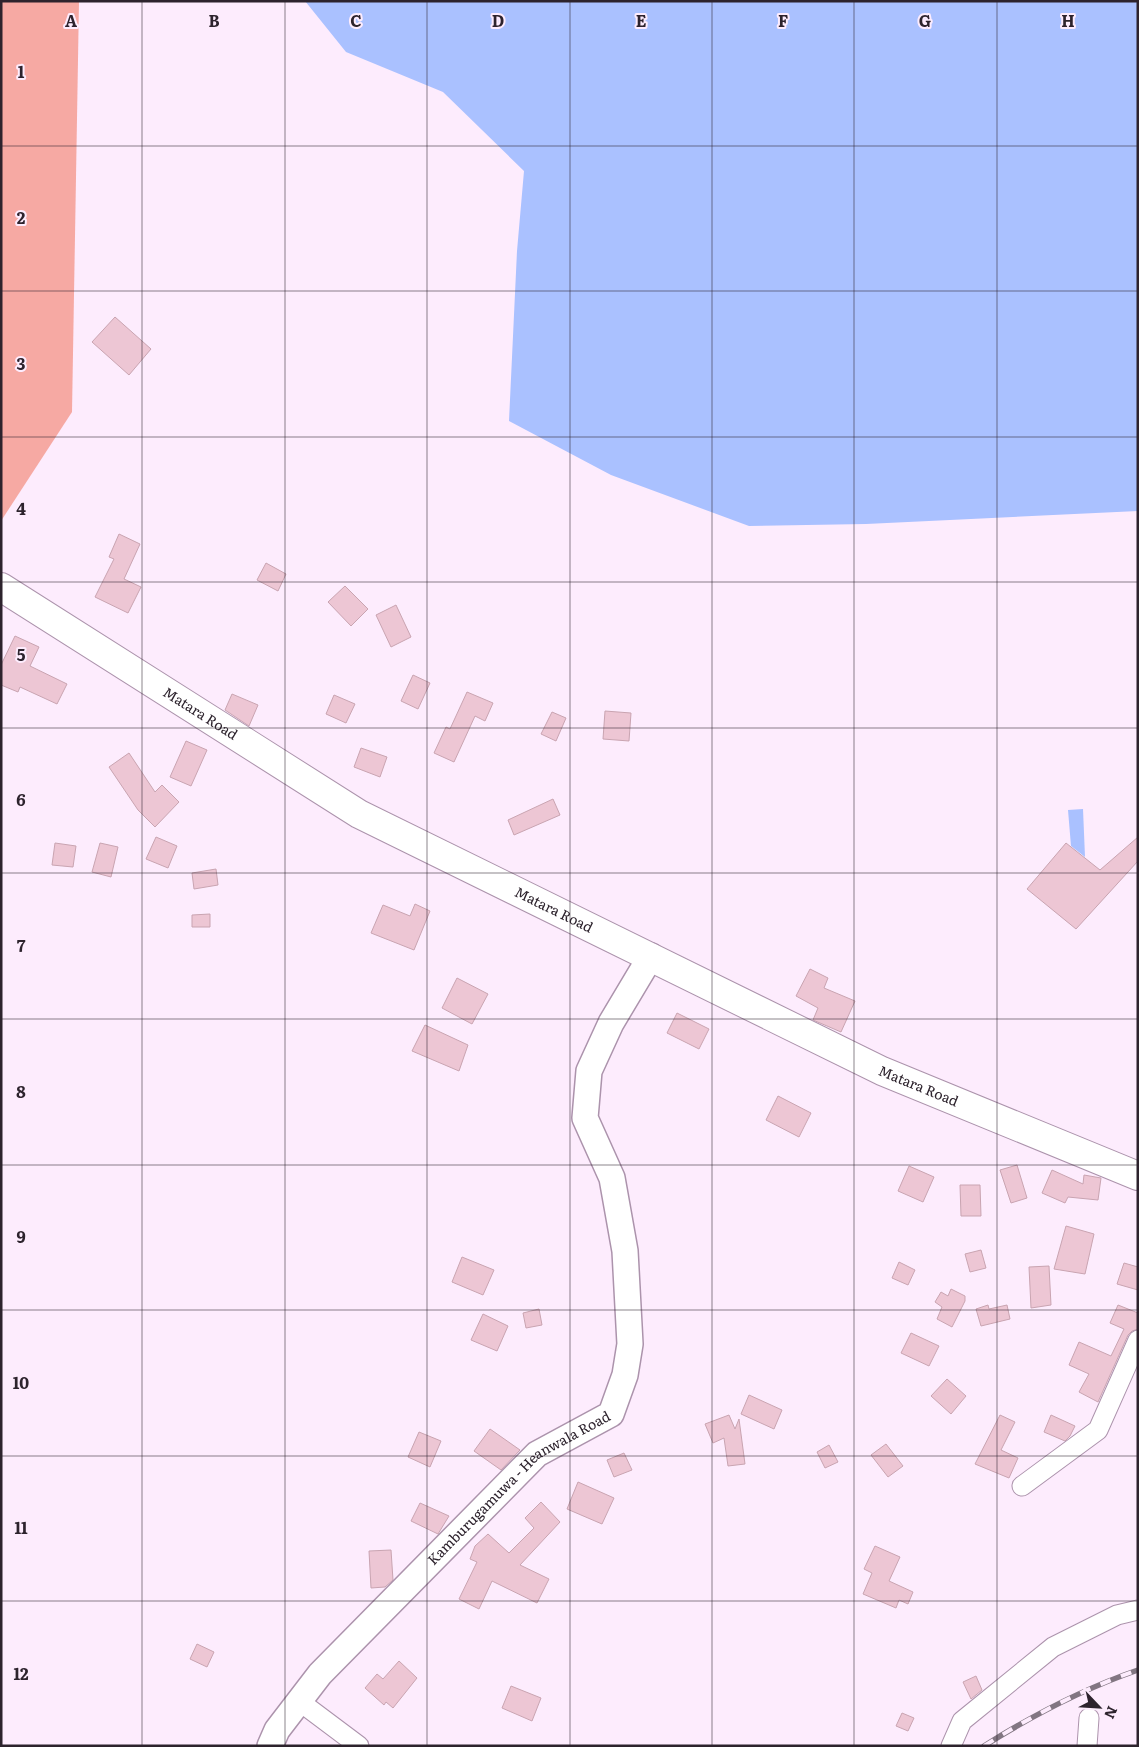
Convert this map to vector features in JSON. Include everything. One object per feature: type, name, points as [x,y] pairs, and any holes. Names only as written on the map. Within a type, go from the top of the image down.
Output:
[{"type":"highway","name":"Matara Road","points":[[1,587],[359,814],[882,1071],[1138,1176]]},
{"type":"main road","name":"Kamburugamuwa - Heanwala Road","points":[[270,1746],[277,1730],[320,1674],[538,1454],[610,1414],[625,1375],[630,1344],[625,1251],[612,1178],[585,1118],[589,1071],[611,1023],[651,956]]},
{"type":"street","points":[[1022,1486],[1098,1430],[1138,1340]]},
{"type":"street","points":[[951,1746],[962,1721],[1053,1647],[1117,1615],[1138,1610]]},
{"type":"street","points":[[299,1701],[359,1746]]},
{"type":"street","points":[[1087,1746],[1089,1718]]},
{"type":"shaded area","points":[[1,1],[79,1],[72,412],[1,521]]},
{"type":"water","points":[[305,1],[1138,1],[1138,511],[866,524],[749,526],[611,475],[509,421],[517,251],[524,171],[443,92],[346,52]]},
{"type":"water","points":[[1083,809],[1085,857],[1071,846],[1068,810]]},
{"type":"building","points":[[115,317],[151,349],[129,375],[92,342]]},
{"type":"building","points":[[119,534],[140,544],[124,579],[141,587],[128,613],[95,597],[114,559],[109,557]]},
{"type":"building","points":[[266,563],[286,574],[278,591],[257,580]]},
{"type":"building","points":[[345,586],[368,609],[351,626],[328,602]]},
{"type":"building","points":[[396,605],[411,637],[391,647],[376,615]]},
{"type":"building","points":[[15,636],[39,647],[30,666],[67,684],[57,704],[20,687],[18,692],[1,685],[1,665]]},
{"type":"building","points":[[413,675],[430,683],[418,709],[401,701]]},
{"type":"building","points":[[467,692],[493,703],[485,721],[475,716],[454,762],[434,753],[446,727],[450,729]]},
{"type":"building","points":[[232,694],[258,705],[249,726],[225,710]]},
{"type":"building","points":[[334,695],[355,704],[346,723],[326,714]]},
{"type":"building","points":[[605,711],[631,713],[629,741],[603,739]]},
{"type":"building","points":[[552,712],[566,718],[556,741],[541,734]]},
{"type":"building","points":[[186,741],[207,750],[191,786],[170,777]]},
{"type":"building","points":[[361,748],[387,757],[380,777],[354,767]]},
{"type":"building","points":[[129,753],[155,792],[162,785],[179,802],[155,827],[138,810],[109,767]]},
{"type":"building","points":[[553,799],[560,815],[514,835],[508,820]]},
{"type":"building","points":[[156,837],[177,846],[168,868],[146,859]]},
{"type":"building","points":[[1138,837],[1138,861],[1076,929],[1027,889],[1066,843],[1100,870]]},
{"type":"building","points":[[55,843],[76,846],[73,867],[52,865]]},
{"type":"building","points":[[100,843],[118,847],[111,877],[92,872]]},
{"type":"building","points":[[216,869],[218,885],[194,889],[192,873]]},
{"type":"building","points":[[415,904],[430,911],[414,950],[371,933],[383,905],[410,916]]},
{"type":"building","points":[[210,914],[210,927],[192,927],[192,915]]},
{"type":"building","points":[[810,969],[828,978],[824,988],[855,1001],[841,1032],[813,1020],[818,1008],[796,996]]},
{"type":"building","points":[[457,978],[488,994],[472,1024],[442,1008]]},
{"type":"building","points":[[677,1013],[709,1029],[699,1049],[667,1033]]},
{"type":"building","points":[[425,1025],[468,1045],[459,1071],[412,1051]]},
{"type":"building","points":[[778,1096],[811,1113],[799,1137],[766,1120]]},
{"type":"building","points":[[1017,1165],[1027,1198],[1011,1203],[1000,1170]]},
{"type":"building","points":[[909,1166],[934,1177],[923,1202],[898,1191]]},
{"type":"building","points":[[1052,1170],[1083,1184],[1084,1175],[1101,1178],[1098,1200],[1068,1197],[1065,1203],[1042,1193]]},
{"type":"building","points":[[960,1185],[980,1185],[981,1216],[961,1216]]},
{"type":"building","points":[[1066,1226],[1094,1234],[1085,1274],[1054,1269]]},
{"type":"building","points":[[981,1250],[986,1268],[970,1272],[965,1254]]},
{"type":"building","points":[[462,1257],[494,1270],[483,1295],[452,1282]]},
{"type":"building","points":[[899,1262],[915,1270],[908,1285],[892,1278]]},
{"type":"building","points":[[1124,1263],[1138,1267],[1138,1290],[1117,1284]]},
{"type":"building","points":[[1049,1266],[1051,1305],[1031,1308],[1029,1267]]},
{"type":"building","points":[[951,1289],[965,1296],[965,1301],[952,1327],[937,1319],[942,1307],[935,1302],[941,1292],[948,1296]]},
{"type":"building","points":[[988,1305],[989,1309],[1007,1305],[1010,1319],[981,1326],[976,1309]]},
{"type":"building","points":[[1118,1305],[1138,1313],[1138,1329],[1128,1335],[1098,1402],[1079,1392],[1089,1374],[1069,1365],[1079,1342],[1111,1356],[1124,1329],[1110,1323]]},
{"type":"building","points":[[539,1309],[542,1325],[526,1328],[523,1313]]},
{"type":"building","points":[[483,1314],[508,1326],[497,1351],[471,1340]]},
{"type":"building","points":[[911,1333],[939,1346],[929,1366],[901,1353]]},
{"type":"building","points":[[947,1379],[966,1396],[951,1414],[931,1396]]},
{"type":"building","points":[[749,1395],[782,1410],[774,1429],[741,1414]]},
{"type":"building","points":[[729,1415],[735,1429],[739,1419],[745,1464],[728,1466],[724,1438],[713,1443],[705,1424]]},
{"type":"building","points":[[1000,1415],[1015,1422],[1001,1450],[1018,1458],[1009,1478],[975,1464]]},
{"type":"building","points":[[1051,1415],[1075,1426],[1065,1441],[1044,1432]]},
{"type":"building","points":[[490,1429],[520,1450],[501,1470],[474,1451]]},
{"type":"building","points":[[419,1432],[441,1441],[430,1467],[408,1457]]},
{"type":"building","points":[[886,1444],[903,1466],[888,1477],[871,1455]]},
{"type":"building","points":[[829,1445],[838,1462],[825,1468],[817,1452]]},
{"type":"building","points":[[624,1453],[632,1470],[614,1477],[607,1460]]},
{"type":"building","points":[[578,1482],[614,1498],[602,1524],[567,1509]]},
{"type":"building","points":[[541,1502],[560,1522],[520,1565],[549,1579],[537,1603],[492,1581],[479,1609],[459,1599],[477,1562],[470,1559],[475,1546],[488,1534],[509,1553],[534,1528],[525,1518]]},
{"type":"building","points":[[420,1503],[449,1516],[438,1534],[411,1521]]},
{"type":"building","points":[[875,1546],[900,1557],[889,1581],[913,1592],[908,1604],[899,1600],[896,1608],[863,1594],[872,1573],[864,1569]]},
{"type":"building","points":[[391,1550],[393,1580],[385,1587],[371,1588],[369,1551]]},
{"type":"building","points":[[197,1644],[214,1652],[207,1667],[190,1659]]},
{"type":"building","points":[[399,1661],[417,1678],[393,1708],[386,1702],[384,1705],[365,1688],[377,1674],[383,1679]]},
{"type":"building","points":[[976,1676],[982,1690],[971,1699],[963,1682]]},
{"type":"building","points":[[511,1686],[541,1698],[532,1721],[502,1708]]},
{"type":"building","points":[[902,1713],[914,1718],[908,1731],[896,1726]]},
{"type":"railway","points":[[984,1746],[1059,1704],[1138,1670]]}]
